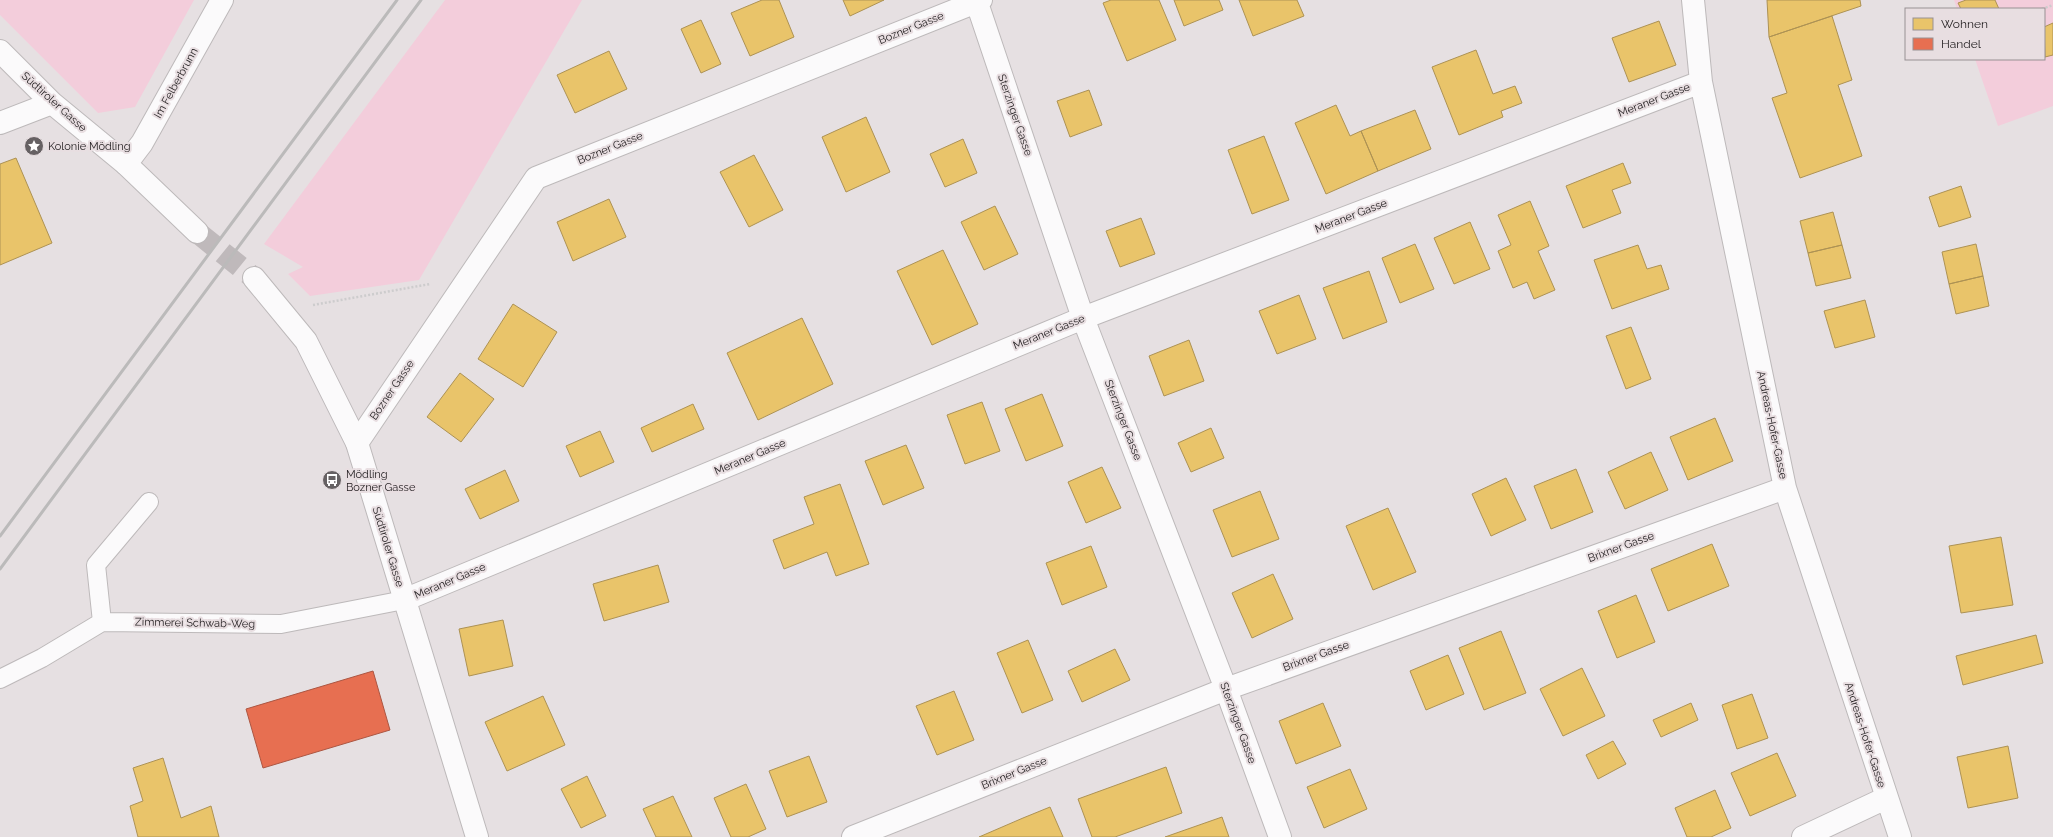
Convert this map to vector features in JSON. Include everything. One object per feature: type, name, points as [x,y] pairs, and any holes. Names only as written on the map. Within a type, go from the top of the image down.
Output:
[{"type":"street","name":"Im Felberbrunn","points":[[126,164],[142,143],[222,0]]},
{"type":"street","name":"Andreas-Hofer-Gasse","points":[[1693,0],[1701,82],[1785,488],[1900,837]]},
{"type":"street","name":"Bozner Gasse","points":[[357,443],[536,178],[978,1]]},
{"type":"street","name":"Sterzinger Gasse","points":[[978,1],[1084,318],[1226,688],[1280,837]]},
{"type":"street","name":"Südtiroler Gasse","points":[[0,51],[52,103],[126,164],[197,232]]},
{"type":"street","name":"Meraner Gasse","points":[[404,600],[1084,318],[1701,82]]},
{"type":"street","points":[[0,123],[52,103]]},
{"type":"street","name":"Südtiroler Gasse","points":[[254,278],[306,341],[357,443],[477,837]]},
{"type":"street","name":"Brixner Gasse","points":[[852,837],[1226,688],[1785,488]]},
{"type":"street","points":[[1803,837],[1886,798]]},
{"type":"lane","points":[[0,680],[42,658],[102,622],[96,565],[149,502]]},
{"type":"lane","name":"Zimmerei Schwab-Weg","points":[[102,622],[280,624],[404,600]]},
{"type":"path","points":[[280,310],[468,278]]},
{"type":"shaded area","points":[[0,0],[194,0],[135,107],[98,113],[0,15]]},
{"type":"shaded area","points":[[445,0],[582,0],[419,280],[310,296],[288,274],[303,267],[264,244]]},
{"type":"shaded area","points":[[1954,0],[2053,0],[2053,106],[1998,126],[1975,60],[2045,60],[2045,8],[1957,8]]},
{"type":"building: Wohnen","points":[[762,0],[779,0],[794,37],[750,56],[731,13]]},
{"type":"building: Wohnen","points":[[843,0],[884,0],[850,16]]},
{"type":"building: Wohnen","points":[[1111,0],[1159,0],[1176,40],[1127,61],[1103,3]]},
{"type":"building: Wohnen","points":[[1174,0],[1219,0],[1223,10],[1184,26]]},
{"type":"building: Wohnen","points":[[1239,0],[1297,0],[1304,16],[1253,36]]},
{"type":"building: Wohnen","points":[[1767,0],[1860,0],[1861,6],[1769,37]]},
{"type":"building: Wohnen","points":[[1966,0],[1995,0],[1999,8],[1960,8],[1958,3]]},
{"type":"building: Wohnen","points":[[1832,16],[1852,80],[1838,85],[1862,156],[1800,178],[1772,98],[1787,93],[1769,37]]},
{"type":"building: Wohnen","points":[[701,20],[721,64],[701,73],[681,29]]},
{"type":"building: Wohnen","points":[[1659,21],[1676,65],[1629,82],[1612,38]]},
{"type":"building: Wohnen","points":[[2053,23],[2053,55],[2045,57],[2045,27]]},
{"type":"building: Wohnen","points":[[1476,50],[1493,94],[1515,86],[1522,103],[1501,111],[1503,117],[1459,135],[1432,67]]},
{"type":"building: Wohnen","points":[[609,51],[627,89],[575,113],[557,75]]},
{"type":"building: Wohnen","points":[[1089,90],[1102,125],[1070,137],[1057,101]]},
{"type":"building: Wohnen","points":[[1336,105],[1350,136],[1361,131],[1378,171],[1326,194],[1295,123]]},
{"type":"building: Wohnen","points":[[1415,110],[1431,149],[1378,171],[1361,131]]},
{"type":"building: Wohnen","points":[[866,117],[890,172],[846,192],[822,137]]},
{"type":"building: Wohnen","points":[[1264,136],[1289,200],[1252,214],[1228,150]]},
{"type":"building: Wohnen","points":[[963,139],[977,173],[945,187],[930,154]]},
{"type":"building: Wohnen","points":[[754,155],[783,210],[749,227],[720,172]]},
{"type":"building: Wohnen","points":[[16,158],[52,243],[0,265],[0,164]]},
{"type":"building: Wohnen","points":[[1623,163],[1631,183],[1612,190],[1621,213],[1583,228],[1566,186]]},
{"type":"building: Wohnen","points":[[1961,186],[1971,217],[1939,227],[1929,197]]},
{"type":"building: Wohnen","points":[[609,199],[626,237],[573,261],[557,222]]},
{"type":"building: Wohnen","points":[[1530,201],[1549,246],[1538,251],[1555,290],[1534,299],[1527,282],[1513,288],[1498,251],[1511,245],[1498,215]]},
{"type":"building: Wohnen","points":[[995,206],[1018,254],[984,270],[961,222]]},
{"type":"building: Wohnen","points":[[1833,212],[1842,245],[1808,253],[1800,221]]},
{"type":"building: Wohnen","points":[[1141,218],[1155,254],[1120,267],[1106,231]]},
{"type":"building: Wohnen","points":[[1470,222],[1490,269],[1454,284],[1434,238]]},
{"type":"building: Wohnen","points":[[1415,244],[1434,289],[1400,303],[1382,258]]},
{"type":"building: Wohnen","points":[[1976,244],[1983,276],[1949,284],[1942,252]]},
{"type":"building: Wohnen","points":[[1638,245],[1647,269],[1661,265],[1669,289],[1612,309],[1594,260]]},
{"type":"building: Wohnen","points":[[1842,245],[1851,278],[1816,286],[1808,253]]},
{"type":"building: Wohnen","points":[[943,250],[978,324],[932,345],[897,271]]},
{"type":"building: Wohnen","points":[[1369,271],[1387,322],[1343,339],[1323,288]]},
{"type":"building: Wohnen","points":[[1983,276],[1989,306],[1956,314],[1949,284]]},
{"type":"building: Wohnen","points":[[1299,295],[1316,339],[1277,354],[1259,311]]},
{"type":"building: Wohnen","points":[[1865,300],[1875,337],[1835,348],[1824,311]]},
{"type":"building: Wohnen","points":[[513,304],[557,332],[523,387],[478,359]]},
{"type":"building: Wohnen","points":[[802,318],[833,384],[758,420],[727,353]]},
{"type":"building: Wohnen","points":[[1631,327],[1651,379],[1626,389],[1606,336]]},
{"type":"building: Wohnen","points":[[1189,340],[1204,381],[1164,396],[1149,356]]},
{"type":"building: Wohnen","points":[[460,373],[494,399],[461,442],[427,417]]},
{"type":"building: Wohnen","points":[[1042,394],[1063,446],[1026,461],[1005,409]]},
{"type":"building: Wohnen","points":[[982,402],[1000,451],[965,464],[947,415]]},
{"type":"building: Wohnen","points":[[693,404],[704,429],[652,452],[641,428]]},
{"type":"building: Wohnen","points":[[1715,418],[1733,461],[1688,480],[1670,437]]},
{"type":"building: Wohnen","points":[[1211,428],[1224,458],[1191,472],[1178,443]]},
{"type":"building: Wohnen","points":[[600,431],[614,462],[580,477],[566,446]]},
{"type":"building: Wohnen","points":[[906,445],[924,488],[883,505],[865,461]]},
{"type":"building: Wohnen","points":[[1651,452],[1668,490],[1625,509],[1608,472]]},
{"type":"building: Wohnen","points":[[1102,467],[1121,508],[1086,523],[1068,482]]},
{"type":"building: Wohnen","points":[[1576,469],[1593,512],[1551,529],[1534,486]]},
{"type":"building: Wohnen","points":[[505,470],[519,501],[480,519],[465,489]]},
{"type":"building: Wohnen","points":[[1506,478],[1526,520],[1491,536],[1472,494]]},
{"type":"building: Wohnen","points":[[840,484],[869,564],[836,576],[827,552],[784,569],[773,540],[814,524],[804,497]]},
{"type":"building: Wohnen","points":[[1260,491],[1279,539],[1232,557],[1213,510]]},
{"type":"building: Wohnen","points":[[1388,508],[1416,572],[1373,590],[1346,526]]},
{"type":"building: Wohnen","points":[[2001,537],[2013,605],[1961,613],[1949,546]]},
{"type":"building: Wohnen","points":[[1712,544],[1729,586],[1668,611],[1651,569]]},
{"type":"building: Wohnen","points":[[1091,546],[1107,587],[1062,605],[1046,563]]},
{"type":"building: Wohnen","points":[[658,565],[669,602],[604,621],[593,584]]},
{"type":"building: Wohnen","points":[[1273,574],[1293,619],[1252,638],[1232,593]]},
{"type":"building: Wohnen","points":[[1636,595],[1655,642],[1617,658],[1598,611]]},
{"type":"building: Wohnen","points":[[503,620],[513,666],[469,676],[459,629]]},
{"type":"building: Wohnen","points":[[1501,631],[1526,693],[1484,710],[1459,648]]},
{"type":"building: Wohnen","points":[[2036,635],[2043,663],[1963,685],[1956,656]]},
{"type":"building: Wohnen","points":[[1028,640],[1053,700],[1022,713],[997,653]]},
{"type":"building: Wohnen","points":[[1115,649],[1130,680],[1082,702],[1068,671]]},
{"type":"building: Wohnen","points":[[1448,655],[1464,694],[1426,710],[1410,671]]},
{"type":"building: Wohnen","points":[[1582,668],[1605,716],[1563,736],[1540,689]]},
{"type":"building: Wohnen","points":[[954,691],[974,740],[937,755],[916,706]]},
{"type":"building: Wohnen","points":[[1752,694],[1768,738],[1737,749],[1722,705]]},
{"type":"building: Wohnen","points":[[543,696],[565,745],[507,771],[485,722]]},
{"type":"building: Wohnen","points":[[1323,703],[1341,746],[1296,764],[1279,721]]},
{"type":"building: Wohnen","points":[[1691,703],[1698,720],[1661,737],[1653,720]]},
{"type":"building: Wohnen","points":[[1613,741],[1626,764],[1598,779],[1586,755]]},
{"type":"building: Wohnen","points":[[2008,746],[2018,798],[1968,808],[1957,757]]},
{"type":"building: Wohnen","points":[[1777,753],[1796,796],[1750,816],[1731,773]]},
{"type":"building: Wohnen","points":[[809,756],[827,802],[787,817],[769,771]]},
{"type":"building: Wohnen","points":[[163,758],[181,818],[211,806],[219,837],[138,837],[130,806],[143,801],[133,768]]},
{"type":"building: Wohnen","points":[[1166,767],[1182,813],[1115,837],[1092,837],[1078,799]]},
{"type":"building: Wohnen","points":[[1350,769],[1367,809],[1324,828],[1307,787]]},
{"type":"building: Wohnen","points":[[587,776],[606,816],[581,828],[561,789]]},
{"type":"building: Wohnen","points":[[746,784],[766,829],[748,837],[731,837],[714,798]]},
{"type":"building: Wohnen","points":[[1715,790],[1731,828],[1711,837],[1687,837],[1675,808]]},
{"type":"building: Wohnen","points":[[673,796],[692,837],[656,837],[643,809]]},
{"type":"building: Wohnen","points":[[1050,807],[1063,837],[979,837],[1023,818]]},
{"type":"building: Wohnen","points":[[1222,817],[1229,837],[1165,837]]},
{"type":"building: Handel","points":[[373,671],[390,730],[263,768],[246,709]]},
{"type":"tunnel","points":[[197,232],[254,278]]},
{"type":"railway","points":[[0,536],[397,0]]},
{"type":"railway","points":[[0,569],[421,0]]},
{"type":"place","name":"Kolonie Mödling","points":[[34,146]]},
{"type":"place","name":"Mödling Bozner Gasse","points":[[332,480]]}]
